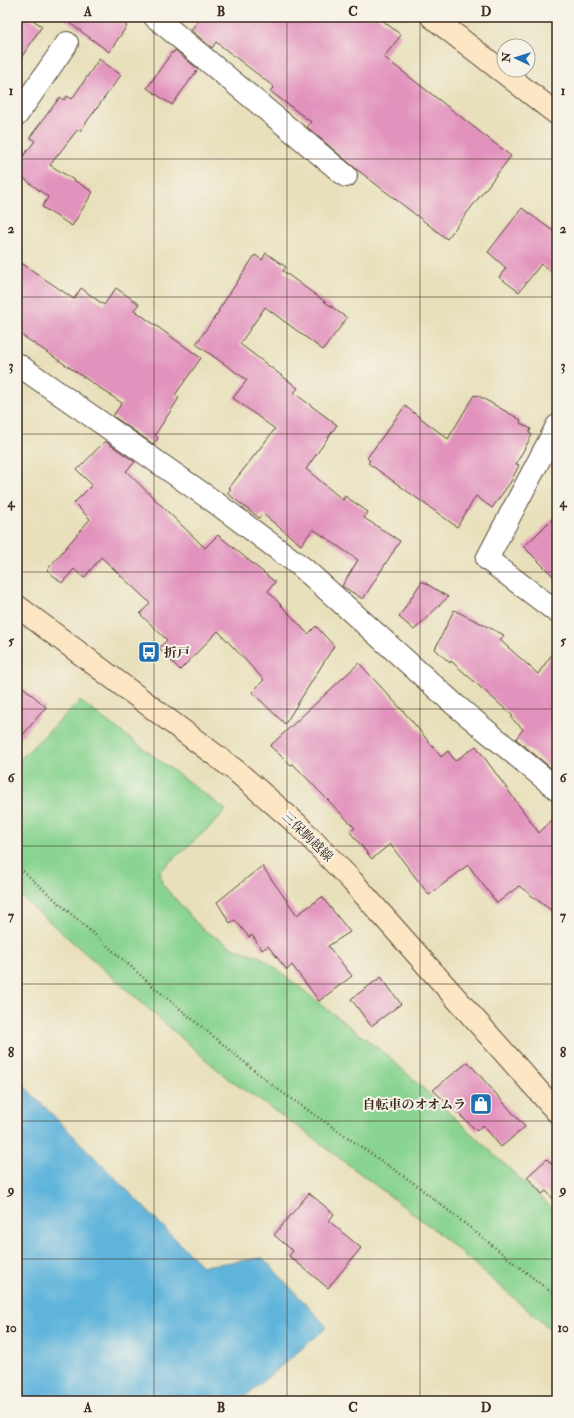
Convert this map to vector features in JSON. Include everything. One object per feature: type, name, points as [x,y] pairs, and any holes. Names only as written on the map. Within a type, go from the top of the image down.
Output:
[{"type":"main road","points":[[432,17],[557,114]]},
{"type":"main road","name":"三保駒越線","points":[[17,606],[235,770],[297,824],[352,881],[557,1112]]},
{"type":"street","points":[[155,17],[346,176]]},
{"type":"street","points":[[17,115],[67,43]]},
{"type":"street","points":[[17,364],[216,503],[303,568],[454,704],[557,789]]},
{"type":"street","points":[[557,426],[488,559],[557,612]]},
{"type":"path","points":[[17,866],[155,988],[273,1086],[415,1184],[557,1296]]},
{"type":"green space","points":[[80,701],[226,810],[212,825],[160,871],[162,884],[202,929],[232,947],[263,958],[388,1056],[557,1213],[557,1335],[436,1231],[304,1131],[227,1078],[17,893],[17,762]]},
{"type":"water","points":[[17,1079],[202,1266],[263,1258],[327,1327],[240,1401],[17,1401]]},
{"type":"building","points":[[17,17],[28,17],[42,26],[17,64]]},
{"type":"building","points":[[62,17],[115,17],[127,26],[109,52]]},
{"type":"building","points":[[201,17],[378,17],[401,35],[384,57],[511,156],[447,239],[355,168],[307,127],[311,122],[270,91],[274,87],[216,42],[212,48],[191,30]]},
{"type":"building","points":[[175,50],[198,69],[172,105],[147,88],[172,52],[173,53]]},
{"type":"building","points":[[99,59],[121,75],[80,131],[78,129],[50,165],[93,192],[72,226],[42,207],[48,197],[17,173],[17,164],[35,141],[30,137],[60,97],[64,100],[67,96],[72,99]]},
{"type":"building","points":[[522,208],[557,234],[557,276],[541,264],[519,292],[499,277],[506,268],[488,252]]},
{"type":"building","points":[[266,253],[286,267],[283,271],[347,318],[323,350],[265,307],[240,344],[298,388],[294,393],[337,425],[306,469],[343,500],[345,496],[368,512],[364,518],[400,541],[363,599],[342,586],[358,560],[313,529],[301,545],[263,514],[259,518],[227,493],[231,489],[229,488],[275,429],[233,398],[247,380],[196,344],[255,255],[262,260]]},
{"type":"building","points":[[17,260],[74,299],[81,288],[104,305],[116,288],[139,304],[134,310],[201,358],[175,395],[179,398],[155,435],[158,438],[153,444],[113,416],[122,403],[17,332]]},
{"type":"building","points":[[474,395],[477,395],[521,420],[520,423],[531,429],[529,433],[532,435],[516,464],[519,465],[510,483],[492,508],[476,496],[457,527],[368,463],[370,461],[367,458],[405,406],[448,439]]},
{"type":"building","points":[[105,441],[135,462],[126,471],[205,548],[218,535],[275,582],[268,591],[308,634],[316,626],[334,646],[285,724],[252,692],[264,680],[218,631],[180,670],[159,648],[167,640],[140,614],[150,603],[101,557],[84,578],[74,569],[62,583],[47,570],[90,519],[74,503],[92,485],[77,470]]},
{"type":"building","points":[[557,514],[557,580],[524,547]]},
{"type":"building","points":[[422,581],[448,597],[414,630],[399,617]]},
{"type":"building","points":[[454,610],[504,635],[500,640],[538,674],[557,647],[557,773],[516,739],[523,729],[511,718],[513,716],[451,661],[450,663],[435,649]]},
{"type":"building","points":[[359,663],[412,721],[441,757],[448,751],[455,761],[476,746],[539,833],[557,815],[557,915],[519,886],[497,903],[468,865],[429,895],[390,844],[372,859],[350,832],[355,828],[293,764],[291,765],[270,746]]},
{"type":"building","points":[[17,682],[46,707],[17,742]]},
{"type":"building","points":[[262,866],[297,915],[322,897],[350,932],[328,946],[352,976],[319,1001],[292,965],[287,970],[268,946],[262,950],[252,935],[249,937],[235,920],[230,923],[217,902]]},
{"type":"building","points":[[381,977],[401,1004],[371,1026],[351,999]]},
{"type":"building","points":[[468,1062],[525,1127],[501,1147],[483,1125],[477,1131],[433,1090]]},
{"type":"building","points":[[547,1159],[557,1170],[557,1203],[546,1191],[542,1194],[527,1177]]},
{"type":"building","points":[[309,1193],[334,1214],[329,1221],[361,1248],[328,1288],[289,1256],[293,1251],[274,1235]]},
{"type":"place","name":"折戸","points":[[149,652]]},
{"type":"place","name":"自転車のオオムラ","points":[[481,1104]]}]
